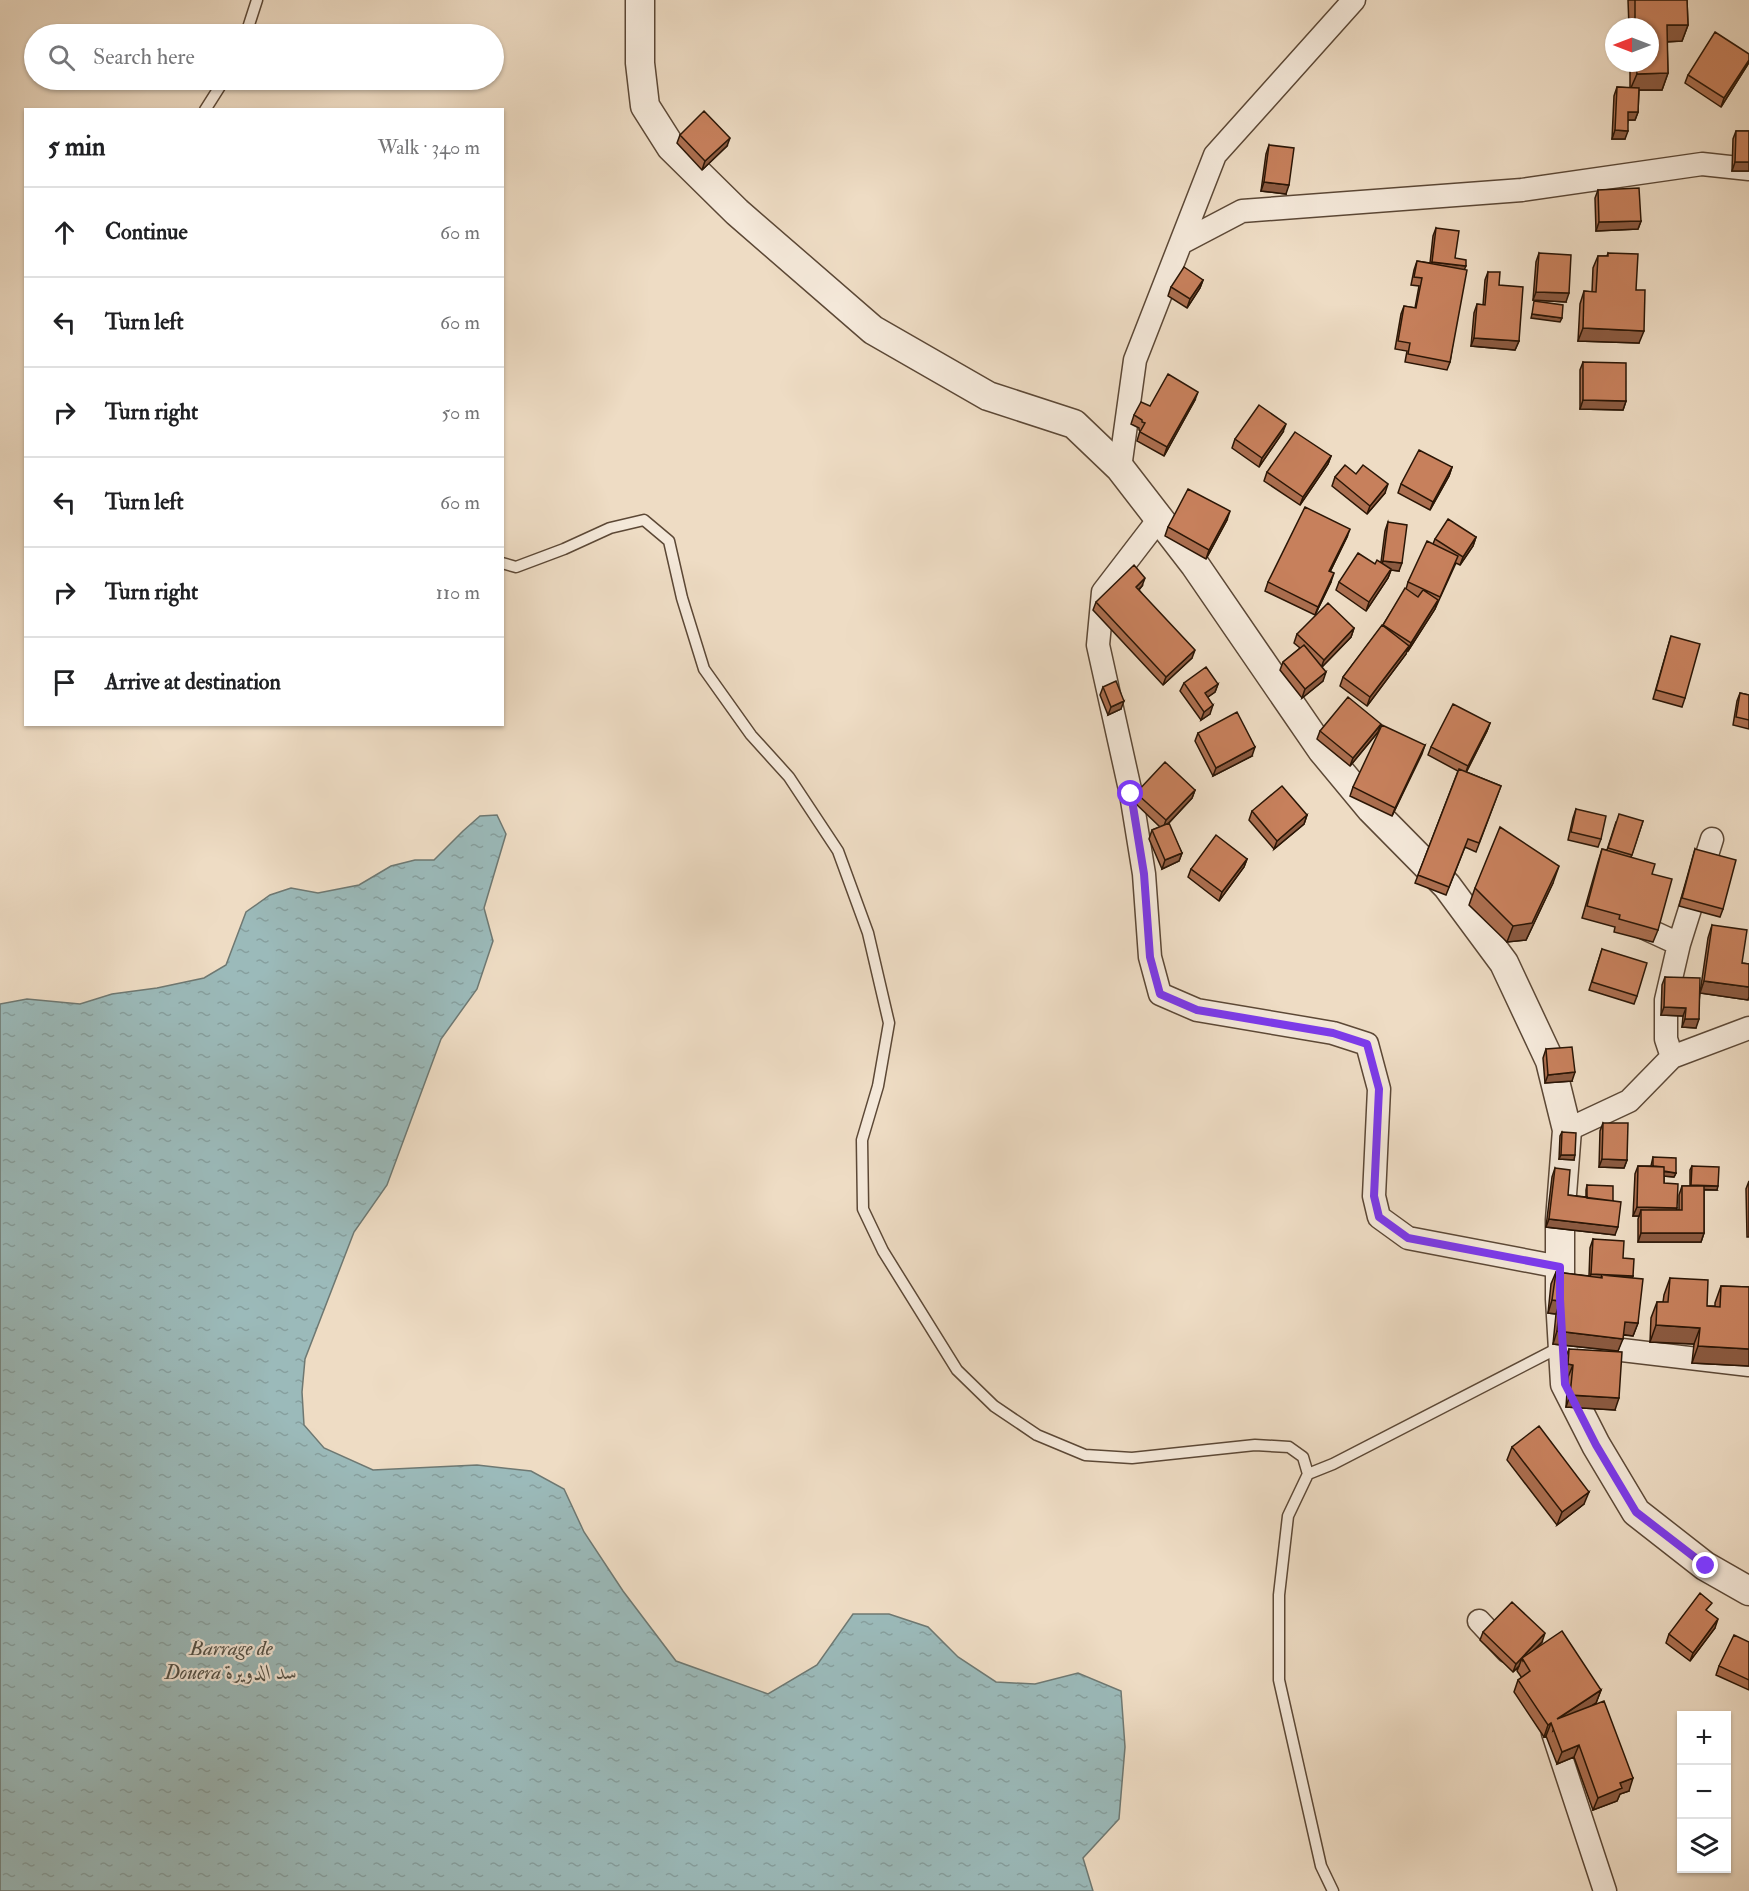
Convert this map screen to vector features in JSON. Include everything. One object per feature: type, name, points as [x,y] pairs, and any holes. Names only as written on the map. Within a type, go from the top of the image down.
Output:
[{"type":"street","points":[[640,0],[640,63],[645,106],[671,147],[737,212],[873,330],[988,396],[1074,424],[1120,468],[1195,566],[1322,750],[1371,809],[1447,886],[1504,963],[1550,1061],[1567,1130],[1560,1220],[1565,1384],[1596,1445],[1636,1512],[1706,1566],[1749,1591]]},
{"type":"street","points":[[1120,468],[1135,360],[1215,155],[1354,0]]},
{"type":"street","points":[[1181,243],[1242,211],[1522,190],[1702,164],[1747,165]]},
{"type":"street","points":[[1159,519],[1102,592],[1098,645],[1131,794],[1144,874],[1150,957],[1160,994],[1197,1010],[1333,1033],[1367,1044],[1379,1089],[1374,1196],[1379,1217],[1408,1238],[1560,1267]]},
{"type":"street","points":[[1672,1057],[1666,1039],[1666,1000],[1679,945],[1713,839]]},
{"type":"street","points":[[1609,912],[1679,945]]},
{"type":"street","points":[[1567,1130],[1629,1101],[1672,1057],[1749,1028]]},
{"type":"street","points":[[1563,1345],[1583,1345],[1749,1365]]},
{"type":"street","points":[[1479,1621],[1519,1663]]},
{"type":"street","points":[[1546,1713],[1605,1891]]},
{"type":"lane","points":[[250,24],[258,0]]},
{"type":"lane","points":[[205,108],[217,90]]},
{"type":"lane","points":[[504,564],[516,567],[610,528],[644,520],[669,541],[682,598],[704,669],[751,735],[789,777],[838,851],[868,933],[889,1023],[879,1086],[862,1140],[863,1209],[883,1251],[957,1370],[994,1406],[1037,1435],[1085,1455],[1132,1458],[1255,1445],[1289,1447],[1303,1457],[1308,1474],[1288,1516],[1279,1595],[1279,1680],[1321,1866],[1333,1891]]},
{"type":"lane","points":[[1308,1474],[1333,1464],[1563,1345]]},
{"type":"water","name":"Barrage de Douera سد الدويرة","points":[[497,815],[506,834],[484,908],[493,941],[477,989],[441,1039],[387,1185],[354,1232],[305,1359],[302,1392],[304,1425],[324,1448],[373,1470],[477,1465],[531,1471],[564,1489],[584,1532],[623,1591],[676,1661],[768,1694],[817,1665],[853,1614],[889,1614],[928,1627],[958,1657],[996,1682],[1035,1684],[1078,1673],[1121,1691],[1125,1747],[1119,1819],[1083,1858],[1093,1891],[0,1891],[0,1004],[27,999],[80,1004],[112,994],[204,978],[226,965],[246,912],[270,895],[291,888],[318,893],[359,885],[391,866],[415,860],[434,860],[480,816]]},
{"type":"building","points":[[1635,0],[1687,0],[1688,25],[1667,25],[1668,73],[1637,74],[1637,72],[1659,72],[1659,18],[1635,18]]},
{"type":"building","points":[[1715,32],[1749,54],[1749,60],[1724,98],[1688,75]]},
{"type":"building","points":[[1617,87],[1639,88],[1638,112],[1628,112],[1628,131],[1615,130]]},
{"type":"building","points":[[704,111],[730,138],[705,161],[680,135]]},
{"type":"building","points":[[1736,131],[1749,131],[1749,162],[1735,162]]},
{"type":"building","points":[[1269,145],[1294,148],[1289,185],[1264,182]]},
{"type":"building","points":[[1639,188],[1641,221],[1599,222],[1598,190]]},
{"type":"building","points":[[1436,228],[1459,231],[1455,258],[1466,260],[1466,266],[1432,262]]},
{"type":"building","points":[[1539,253],[1571,255],[1569,293],[1536,292]]},
{"type":"building","points":[[1608,253],[1638,254],[1636,290],[1645,290],[1644,331],[1583,328],[1584,291],[1596,292],[1598,256],[1608,256]]},
{"type":"building","points":[[1417,261],[1467,270],[1450,362],[1408,354],[1410,343],[1398,341],[1404,306],[1416,308],[1422,278],[1414,277]]},
{"type":"building","points":[[1184,267],[1203,280],[1190,299],[1171,287]]},
{"type":"building","points":[[1488,272],[1500,272],[1499,285],[1523,287],[1519,341],[1474,338],[1477,304],[1485,305]]},
{"type":"building","points":[[1534,301],[1563,305],[1562,318],[1532,314]]},
{"type":"building","points":[[1583,362],[1626,363],[1626,401],[1583,400]]},
{"type":"building","points":[[1168,374],[1198,392],[1167,447],[1140,432],[1145,423],[1134,415],[1141,402],[1150,406]]},
{"type":"building","points":[[1259,405],[1286,424],[1262,458],[1235,439]]},
{"type":"building","points":[[1295,432],[1331,456],[1303,497],[1267,472]]},
{"type":"building","points":[[1419,450],[1452,467],[1433,502],[1401,484]]},
{"type":"building","points":[[1345,465],[1356,474],[1363,465],[1388,484],[1370,506],[1335,477]]},
{"type":"building","points":[[1188,489],[1230,511],[1209,550],[1168,527]]},
{"type":"building","points":[[1305,507],[1350,529],[1329,571],[1334,573],[1318,607],[1268,582]]},
{"type":"building","points":[[1448,519],[1476,537],[1463,557],[1435,539]]},
{"type":"building","points":[[1388,522],[1407,525],[1402,563],[1383,561]]},
{"type":"building","points":[[1427,541],[1458,556],[1440,597],[1408,582]]},
{"type":"building","points":[[1358,553],[1375,564],[1377,560],[1391,569],[1369,602],[1339,582]]},
{"type":"building","points":[[1134,565],[1145,578],[1136,587],[1195,650],[1166,677],[1096,602]]},
{"type":"building","points":[[1405,588],[1418,597],[1423,590],[1438,600],[1411,643],[1383,625]]},
{"type":"building","points":[[1328,603],[1354,628],[1324,660],[1297,634]]},
{"type":"building","points":[[1382,625],[1409,646],[1370,697],[1343,677]]},
{"type":"building","points":[[1671,636],[1700,644],[1685,698],[1656,690]]},
{"type":"building","points":[[1304,645],[1326,672],[1305,689],[1283,662]]},
{"type":"building","points":[[1206,667],[1218,684],[1205,693],[1213,705],[1204,712],[1184,683]]},
{"type":"building","points":[[1116,681],[1124,701],[1111,707],[1103,687]]},
{"type":"building","points":[[1740,693],[1749,695],[1749,720],[1736,717]]},
{"type":"building","points":[[1348,697],[1381,724],[1353,758],[1320,731]]},
{"type":"building","points":[[1453,704],[1490,723],[1468,766],[1431,747]]},
{"type":"building","points":[[1237,712],[1255,747],[1216,768],[1198,733]]},
{"type":"building","points":[[1382,725],[1425,745],[1395,808],[1353,787]]},
{"type":"building","points":[[1165,762],[1195,790],[1166,820],[1136,793]]},
{"type":"building","points":[[1459,769],[1501,786],[1479,843],[1468,839],[1449,887],[1418,875]]},
{"type":"building","points":[[1282,786],[1307,815],[1277,841],[1252,811]]},
{"type":"building","points":[[1576,809],[1606,816],[1601,839],[1571,832]]},
{"type":"building","points":[[1619,814],[1643,821],[1632,855],[1608,848]]},
{"type":"building","points":[[1169,823],[1182,853],[1165,860],[1152,830]]},
{"type":"building","points":[[1500,827],[1559,866],[1532,923],[1513,926],[1475,888]]},
{"type":"building","points":[[1216,835],[1247,859],[1222,892],[1191,869]]},
{"type":"building","points":[[1602,849],[1655,864],[1652,874],[1672,879],[1658,930],[1619,919],[1620,915],[1587,906]]},
{"type":"building","points":[[1695,849],[1736,860],[1723,909],[1682,898]]},
{"type":"building","points":[[1712,925],[1747,930],[1742,963],[1749,964],[1749,987],[1704,981]]},
{"type":"building","points":[[1602,949],[1647,963],[1637,996],[1592,982]]},
{"type":"building","points":[[1665,977],[1700,978],[1699,1019],[1685,1019],[1686,1008],[1664,1007]]},
{"type":"building","points":[[1572,1047],[1575,1072],[1548,1075],[1546,1049]]},
{"type":"building","points":[[1603,1123],[1628,1123],[1627,1160],[1602,1159]]},
{"type":"building","points":[[1562,1132],[1576,1133],[1575,1155],[1561,1155]]},
{"type":"building","points":[[1653,1157],[1676,1158],[1676,1173],[1664,1171],[1664,1167],[1653,1166]]},
{"type":"building","points":[[1638,1166],[1664,1167],[1664,1183],[1678,1184],[1677,1208],[1637,1207]]},
{"type":"building","points":[[1692,1166],[1719,1167],[1718,1186],[1691,1185]]},
{"type":"building","points":[[1555,1168],[1570,1170],[1568,1195],[1621,1202],[1618,1227],[1549,1219]]},
{"type":"building","points":[[1587,1185],[1613,1186],[1613,1201],[1587,1198]]},
{"type":"building","points":[[1682,1186],[1704,1186],[1704,1233],[1641,1233],[1641,1210],[1682,1210]]},
{"type":"building","points":[[1593,1239],[1624,1241],[1623,1258],[1634,1259],[1633,1276],[1591,1274]]},
{"type":"building","points":[[1556,1272],[1602,1278],[1602,1275],[1643,1279],[1638,1323],[1625,1322],[1623,1339],[1557,1331],[1560,1301],[1552,1300]]},
{"type":"building","points":[[1670,1278],[1708,1280],[1707,1306],[1720,1307],[1721,1286],[1749,1287],[1749,1349],[1698,1346],[1700,1328],[1656,1325],[1657,1302],[1668,1302]]},
{"type":"building","points":[[1569,1349],[1622,1352],[1619,1398],[1570,1395],[1573,1365],[1568,1364]]},
{"type":"building","points":[[1539,1426],[1589,1492],[1562,1512],[1512,1447]]},
{"type":"building","points":[[1700,1593],[1712,1603],[1706,1610],[1718,1619],[1693,1653],[1669,1634]]},
{"type":"building","points":[[1512,1602],[1545,1633],[1516,1664],[1483,1632]]},
{"type":"building","points":[[1562,1631],[1601,1690],[1557,1719],[1604,1701],[1633,1778],[1620,1783],[1622,1788],[1598,1798],[1579,1745],[1562,1752],[1551,1723],[1548,1725],[1518,1680],[1530,1671],[1522,1658]]},
{"type":"building","points":[[1734,1635],[1749,1642],[1749,1680],[1719,1666]]},
{"type":"route","points":[[1131,794],[1144,874],[1150,957],[1160,994],[1197,1010],[1333,1033],[1367,1044],[1379,1089],[1374,1196],[1379,1217],[1408,1238],[1560,1267],[1565,1384],[1596,1445],[1636,1512],[1706,1566]]}]
